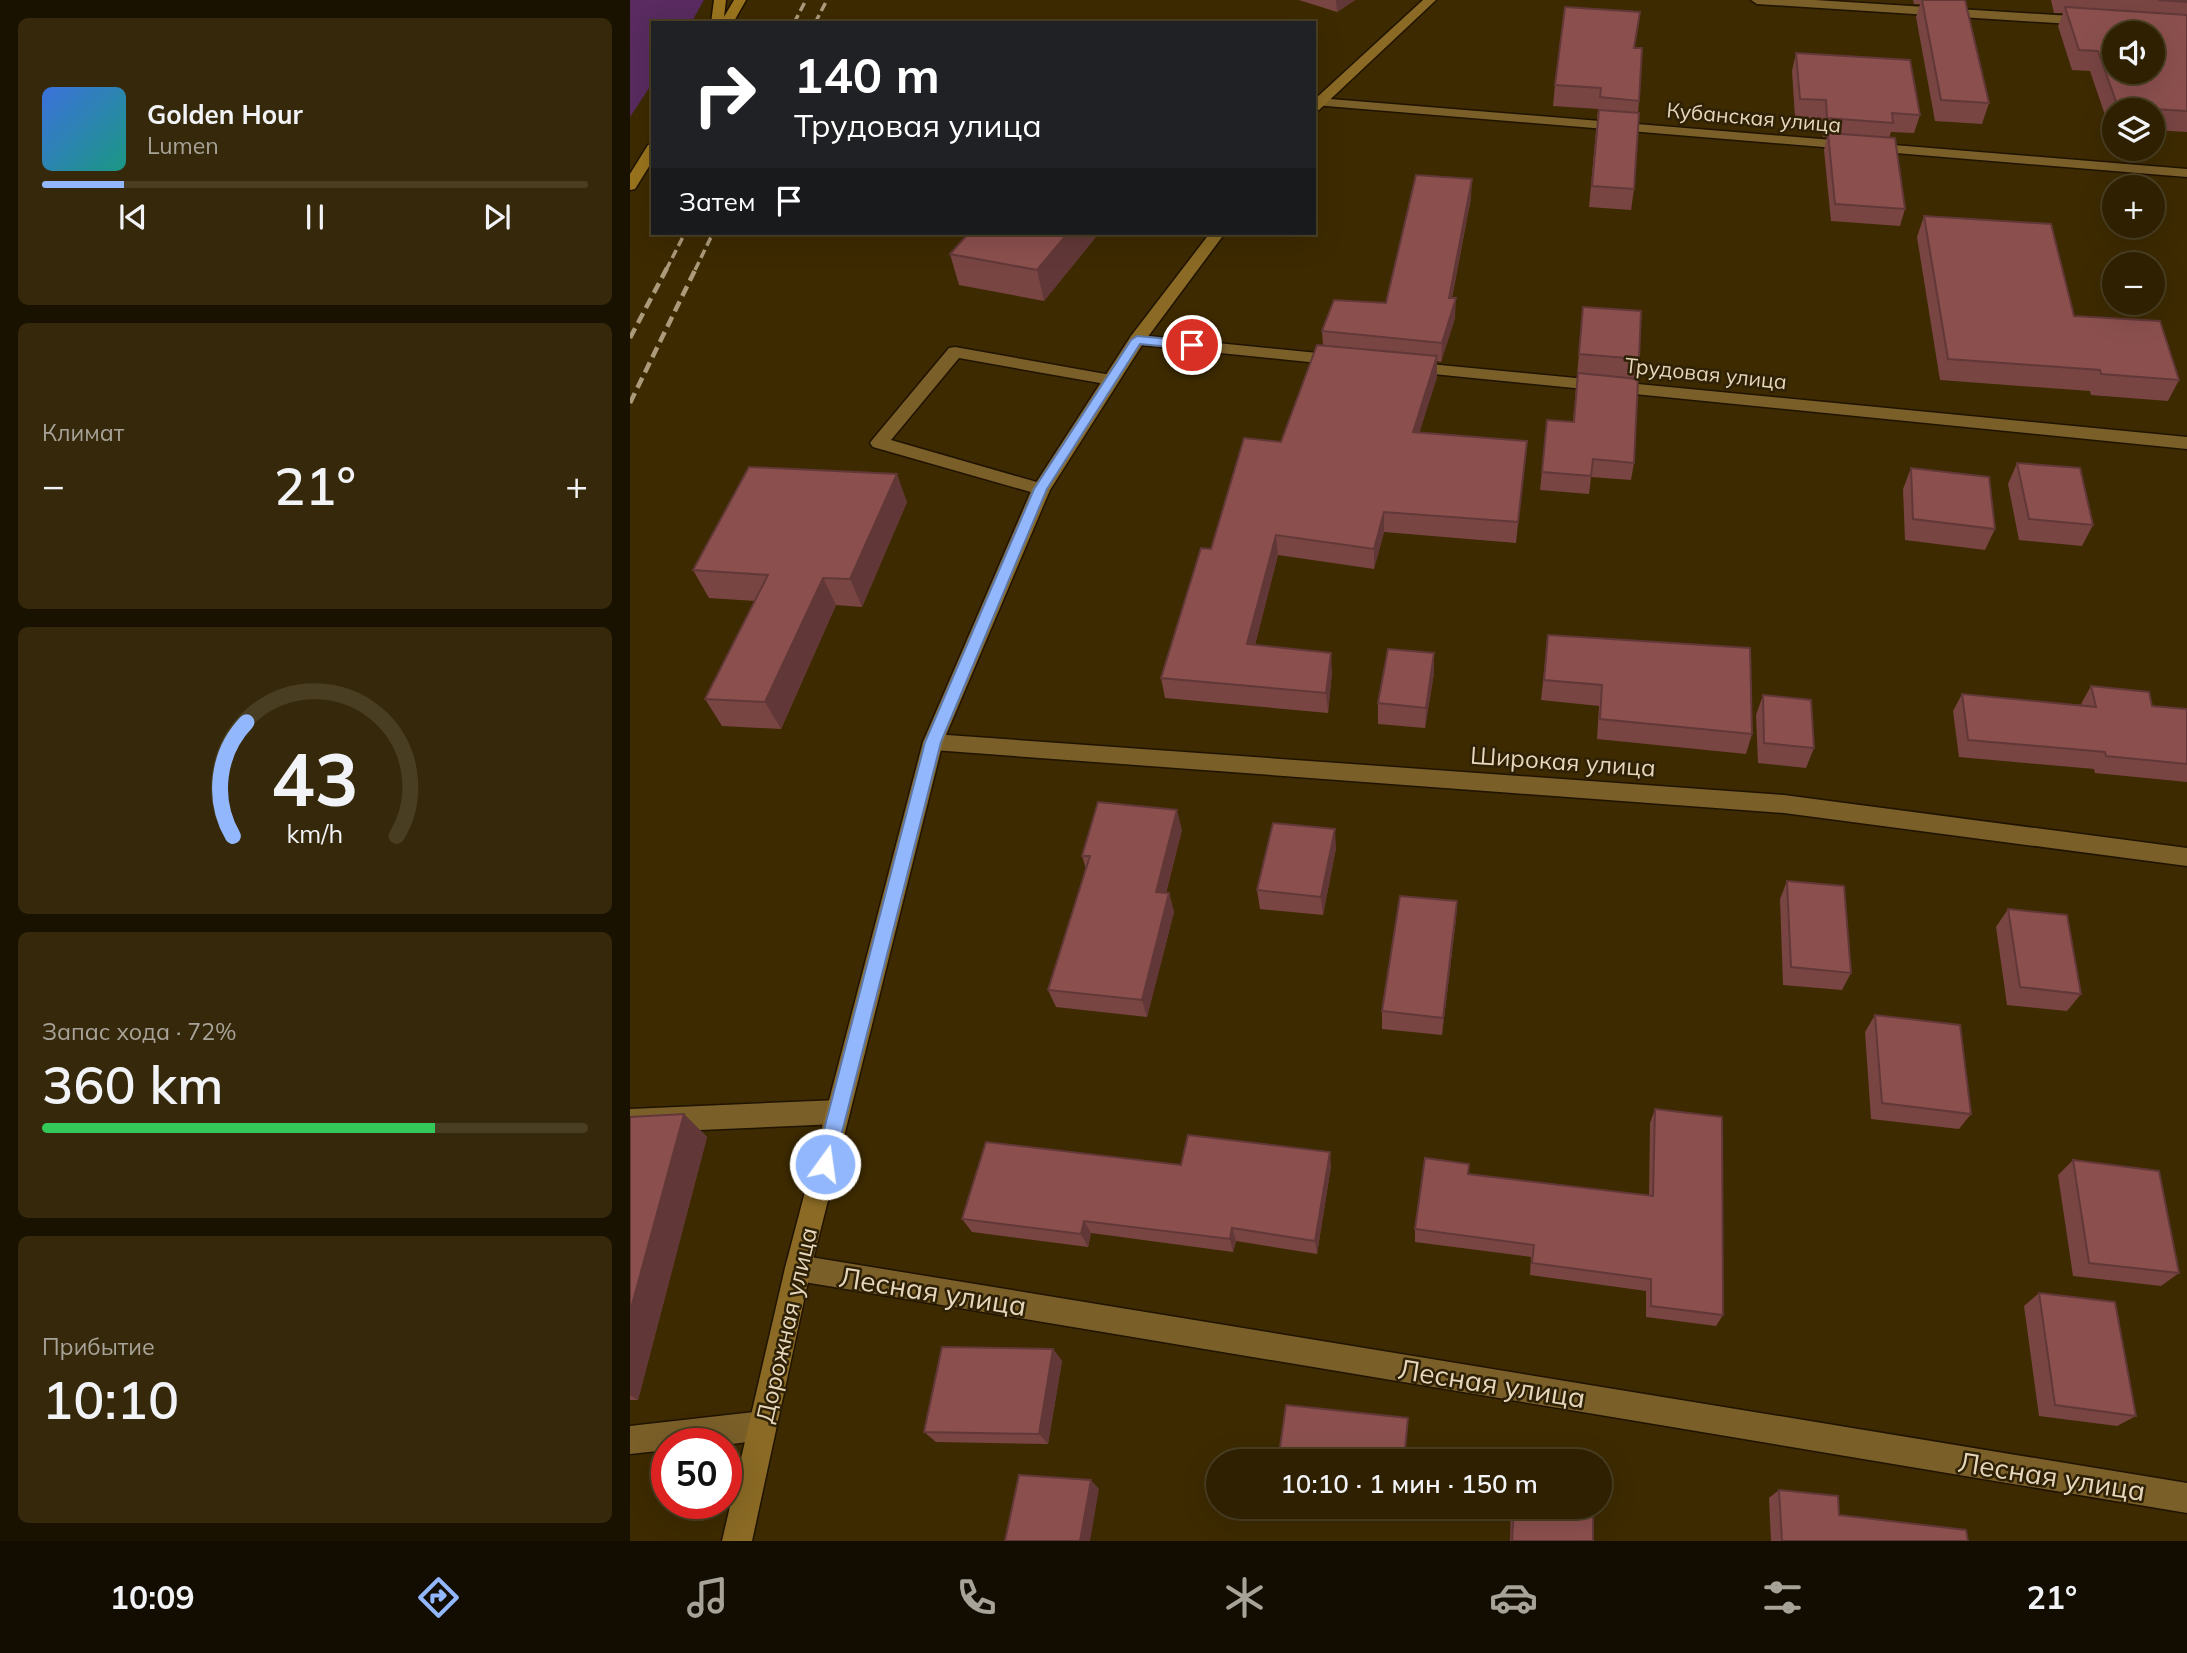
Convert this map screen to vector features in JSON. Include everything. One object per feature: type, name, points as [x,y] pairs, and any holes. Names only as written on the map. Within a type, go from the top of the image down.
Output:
[{"type":"main road","points":[[717,21],[720,0]]},
{"type":"main road","points":[[728,21],[740,0]]},
{"type":"main road","points":[[1316,104],[1430,0]]},
{"type":"main road","points":[[630,186],[651,151]]},
{"type":"main road","name":"Дорожная улица","points":[[737,1541],[798,1268],[933,742],[1041,489],[1137,340],[1216,235]]},
{"type":"street","points":[[1757,0],[2102,22]]},
{"type":"street","name":"Кубанская улица","points":[[1316,104],[2187,173]]},
{"type":"street","points":[[1137,340],[1358,362]]},
{"type":"street","points":[[1041,489],[880,443],[955,352],[1111,380]]},
{"type":"street","name":"Трудовая улица","points":[[1386,364],[2187,443]]},
{"type":"street","name":"Широкая улица","points":[[933,742],[1784,804],[2187,857]]},
{"type":"street","points":[[630,1121],[838,1112]]},
{"type":"street","name":"Лесная улица","points":[[798,1268],[2187,1498]]},
{"type":"street","points":[[630,1440],[763,1425]]},
{"type":"shaded area","points":[[630,0],[704,0],[692,21],[651,21],[651,85],[630,117]]},
{"type":"building","points":[[1922,0],[1965,0],[1989,103],[1941,100]]},
{"type":"building","points":[[1565,7],[1640,12],[1634,48],[1642,48],[1639,101],[1600,97],[1601,88],[1555,85]]},
{"type":"building","points":[[2065,7],[2187,15],[2187,111],[2165,110],[2165,98],[2115,98],[2110,84],[2165,84],[2165,21],[2102,21],[2102,62],[2098,51],[2079,50]]},
{"type":"building","points":[[1796,53],[1910,60],[1920,115],[1892,113],[1893,123],[1827,118],[1826,100],[1800,99]]},
{"type":"building","points":[[1599,110],[1639,113],[1634,189],[1592,186]]},
{"type":"building","points":[[1828,133],[1895,138],[1905,209],[1835,204]]},
{"type":"building","points":[[1416,175],[1472,179],[1449,298],[1456,298],[1442,343],[1322,331],[1334,300],[1386,303]]},
{"type":"building","points":[[1924,216],[2051,224],[2074,316],[2160,321],[2179,380],[2101,374],[2100,370],[1948,359]]},
{"type":"building","points":[[967,235],[1066,235],[1037,270],[950,254]]},
{"type":"building","points":[[1583,307],[1641,311],[1639,359],[1579,354]]},
{"type":"building","points":[[1317,345],[1437,356],[1413,432],[1527,441],[1518,522],[1384,512],[1374,549],[1276,535],[1247,644],[1331,653],[1326,693],[1161,678],[1201,548],[1211,549],[1244,438],[1281,442]]},
{"type":"building","points":[[1578,373],[1638,379],[1634,463],[1593,459],[1591,476],[1542,472],[1547,420],[1574,422]]},
{"type":"building","points":[[2017,463],[2080,468],[2093,525],[2029,519]]},
{"type":"building","points":[[749,467],[897,474],[850,579],[823,578],[765,702],[705,699],[768,575],[693,570]]},
{"type":"building","points":[[1911,468],[1989,477],[1995,529],[1913,519]]},
{"type":"building","points":[[1548,635],[1750,648],[1752,734],[1600,719],[1602,685],[1544,680]]},
{"type":"building","points":[[1388,649],[1434,653],[1426,708],[1378,703]]},
{"type":"building","points":[[2091,686],[2149,692],[2152,706],[2187,709],[2187,764],[2106,756],[2105,752],[1968,740],[1962,694],[2096,707]]},
{"type":"building","points":[[1763,695],[1811,700],[1814,748],[1764,743]]},
{"type":"building","points":[[1098,802],[1177,810],[1156,892],[1169,893],[1142,1000],[1048,990],[1090,856],[1082,856]]},
{"type":"building","points":[[1273,823],[1335,829],[1321,897],[1257,890]]},
{"type":"building","points":[[1787,881],[1844,886],[1851,973],[1791,967]]},
{"type":"building","points":[[1400,896],[1457,901],[1443,1018],[1382,1011]]},
{"type":"building","points":[[2008,909],[2067,915],[2081,994],[2020,987]]},
{"type":"building","points":[[1875,1015],[1960,1025],[1971,1114],[1882,1103]]},
{"type":"building","points":[[1655,1109],[1722,1117],[1723,1315],[1651,1306],[1651,1279],[1532,1263],[1534,1245],[1415,1229],[1425,1158],[1469,1164],[1468,1174],[1653,1196]]},
{"type":"building","points":[[684,1114],[630,1312],[630,1117]]},
{"type":"building","points":[[1188,1135],[1330,1152],[1315,1241],[1232,1228],[1230,1239],[1084,1221],[1081,1234],[962,1219],[986,1142],[1181,1165]]},
{"type":"building","points":[[2073,1160],[2159,1171],[2179,1273],[2089,1263]]},
{"type":"building","points":[[2039,1293],[2115,1302],[2136,1416],[2055,1405]]},
{"type":"building","points":[[942,1347],[1053,1349],[1039,1434],[924,1432]]},
{"type":"building","points":[[1286,1405],[1408,1418],[1405,1449],[1280,1449]]},
{"type":"building","points":[[1019,1475],[1091,1480],[1080,1541],[1005,1541]]},
{"type":"building","points":[[1779,1490],[1838,1496],[1839,1515],[1966,1530],[1968,1541],[1782,1541]]},
{"type":"building","points":[[1513,1519],[1593,1519],[1593,1541],[1512,1541]]},
{"type":"railway","points":[[795,21],[806,0]]},
{"type":"railway","points":[[816,21],[827,0]]},
{"type":"railway","points":[[666,270],[684,235]]},
{"type":"railway","points":[[695,270],[712,235]]},
{"type":"railway","points":[[630,338],[667,268]]},
{"type":"railway","points":[[630,403],[696,268]]},
{"type":"route","points":[[825,1164],[933,742],[1041,489],[1137,340],[1192,345]]}]
